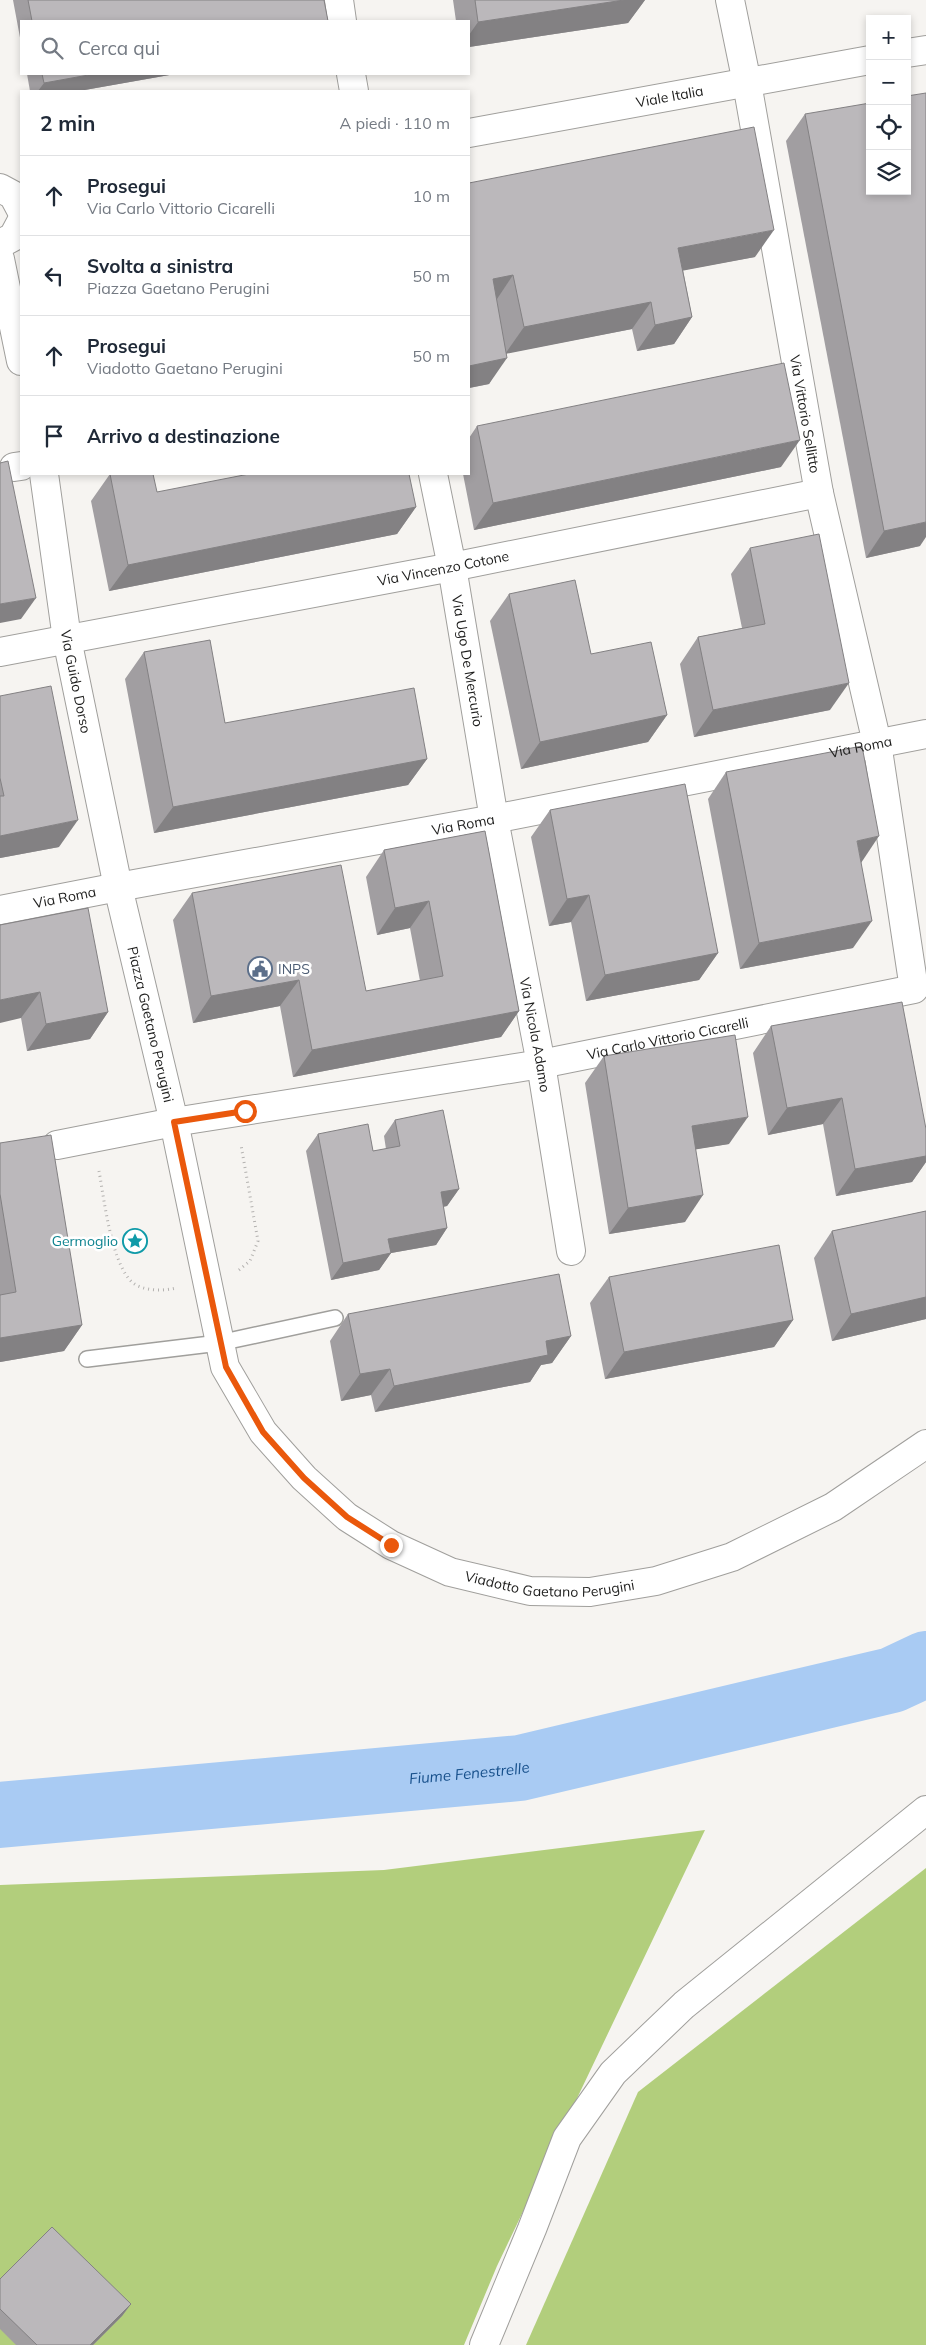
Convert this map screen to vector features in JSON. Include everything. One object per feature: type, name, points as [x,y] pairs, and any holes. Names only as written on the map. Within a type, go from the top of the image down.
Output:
[{"type":"street","points":[[339,0],[342,20]]},
{"type":"street","name":"Via Vittorio Sellitto","points":[[730,0],[747,83],[819,493],[877,743]]},
{"type":"street","points":[[911,52],[926,50]]},
{"type":"street","name":"Viale Italia","points":[[470,133],[866,61]]},
{"type":"street","points":[[351,75],[354,90]]},
{"type":"street","points":[[0,188],[14,195],[20,208]]},
{"type":"street","points":[[0,244],[14,236],[20,224]]},
{"type":"street","points":[[0,259],[20,356]]},
{"type":"street","name":"Via Guido Dorso","points":[[44,475],[67,639],[118,887]]},
{"type":"street","name":"Via Ugo De Mercurio","points":[[433,475],[452,567],[494,819]]},
{"type":"street","name":"Via Vincenzo Cotone","points":[[0,652],[452,567],[819,493]]},
{"type":"street","name":"Via Roma","points":[[0,910],[494,819],[926,734]]},
{"type":"street","name":"Via Carlo Vittorio Cicarelli","points":[[57,1146],[174,1122],[541,1064],[914,989],[877,743]]},
{"type":"street","name":"Via Nicola Adamo","points":[[494,819],[541,1064],[571,1251]]},
{"type":"street","name":"Piazza Gaetano Perugini","points":[[118,887],[174,1122],[222,1355]]},
{"type":"street","name":"Viadotto Gaetano Perugini","points":[[222,1355],[263,1432],[304,1478],[347,1517],[391,1545],[450,1572],[530,1591],[590,1592],[656,1580],[732,1557],[834,1507],[926,1444]]},
{"type":"street","points":[[484,2345],[567,2138],[613,2073],[684,2005],[926,1810]]},
{"type":"lane","points":[[87,1359],[222,1355],[335,1318]]},
{"type":"green space","points":[[705,1830],[497,2266],[464,2345],[0,2345],[0,1885],[384,1870]]},
{"type":"green space","points":[[926,1868],[926,2345],[526,2345],[638,2092]]},
{"type":"building","points":[[28,0],[324,0],[328,20],[32,20]]},
{"type":"building","points":[[475,0],[624,0],[478,22]]},
{"type":"building","points":[[42,75],[88,75],[44,83]]},
{"type":"building","points":[[926,93],[926,522],[884,531],[805,114],[866,104],[866,195],[911,195],[911,95]]},
{"type":"building","points":[[754,127],[774,230],[678,248],[692,317],[655,325],[651,302],[524,327],[513,275],[493,279],[507,358],[470,366],[470,183]]},
{"type":"building","points":[[784,363],[800,440],[493,503],[477,426]]},
{"type":"building","points":[[8,461],[36,598],[0,604],[0,463]]},
{"type":"building","points":[[110,475],[153,475],[157,492],[244,475],[409,475],[416,507],[128,565]]},
{"type":"building","points":[[819,534],[849,683],[713,710],[698,637],[765,624],[750,548]]},
{"type":"building","points":[[575,580],[591,654],[651,642],[667,715],[540,742],[509,594]]},
{"type":"building","points":[[210,640],[225,723],[414,688],[427,759],[173,807],[144,652]]},
{"type":"building","points":[[51,686],[78,820],[0,836],[0,796],[4,796],[0,778],[0,696]]},
{"type":"building","points":[[862,746],[879,836],[857,841],[872,921],[759,943],[726,772]]},
{"type":"building","points":[[685,784],[718,953],[605,975],[589,895],[567,899],[550,810]]},
{"type":"building","name":"INPS","points":[[485,831],[519,1011],[312,1050],[299,980],[211,996],[192,893],[341,865],[366,991],[443,976],[429,901],[395,908],[384,850]]},
{"type":"building","points":[[88,908],[108,1012],[46,1024],[40,992],[0,1000],[0,925]]},
{"type":"building","points":[[902,1002],[926,1129],[926,1156],[855,1169],[842,1098],[787,1108],[771,1026]]},
{"type":"building","points":[[735,1035],[748,1117],[692,1126],[703,1195],[628,1208],[604,1056]]},
{"type":"building","points":[[443,1110],[459,1189],[441,1192],[447,1228],[388,1239],[391,1253],[343,1263],[318,1134],[368,1124],[373,1151],[400,1146],[395,1120]]},
{"type":"building","points":[[51,1135],[82,1325],[0,1338],[0,1295],[16,1292],[0,1194],[0,1143]]},
{"type":"building","points":[[926,1211],[926,1297],[851,1314],[832,1231]]},
{"type":"building","points":[[779,1245],[793,1320],[624,1352],[609,1277]]},
{"type":"building","points":[[559,1274],[571,1336],[546,1341],[548,1355],[394,1386],[390,1369],[360,1374],[348,1314]]},
{"type":"building","points":[[52,2227],[131,2304],[90,2345],[37,2345],[0,2309],[0,2279]]},
{"type":"waterway","name":"Fiume Fenestrelle","points":[[0,1815],[520,1768],[892,1680],[926,1664]]},
{"type":"place","name":"INPS","points":[[260,969]]},
{"type":"place","name":"Germoglio","points":[[135,1241]]},
{"type":"route","points":[[245,1111],[174,1122],[226,1367],[263,1432],[304,1478],[347,1517],[391,1545]]}]
